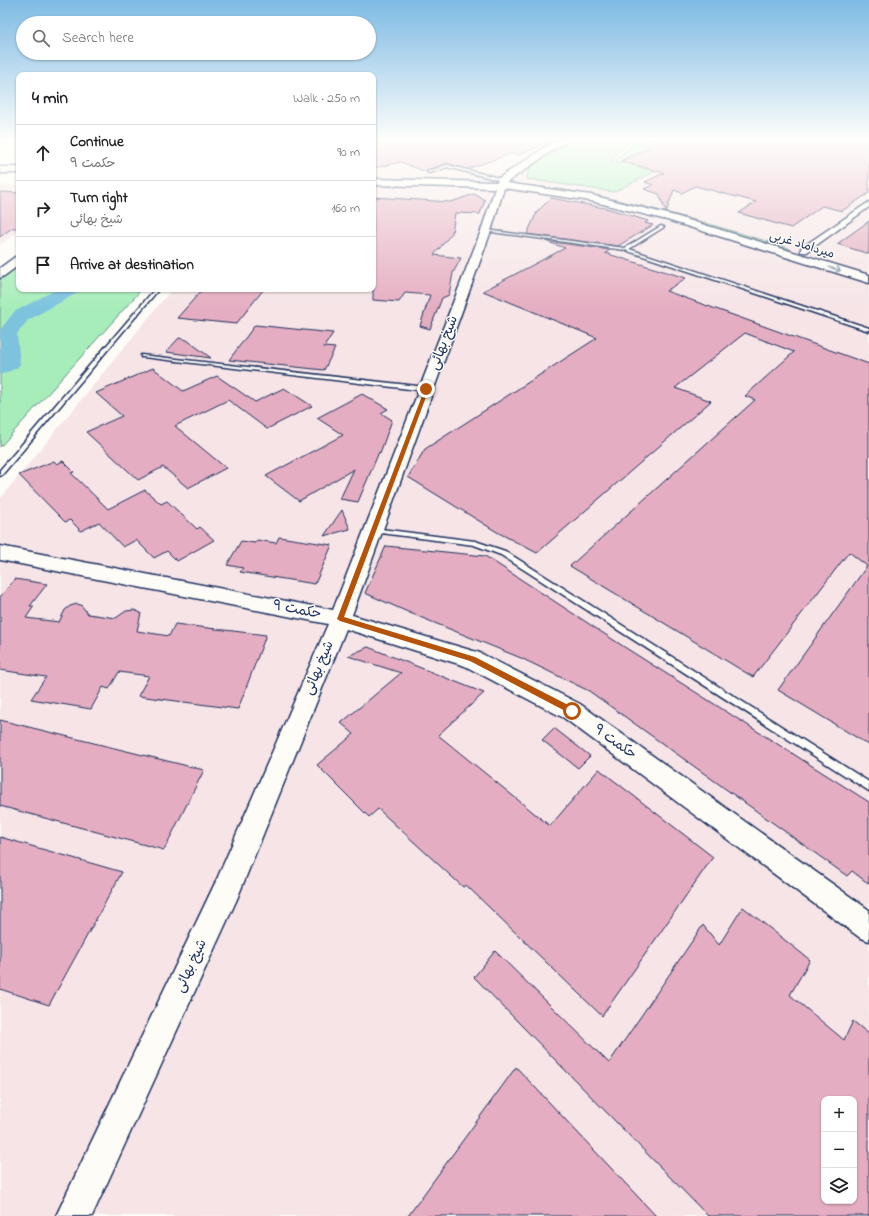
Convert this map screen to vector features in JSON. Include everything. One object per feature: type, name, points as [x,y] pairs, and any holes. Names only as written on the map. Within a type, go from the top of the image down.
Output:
[{"type":"street","name":"شیخ بهائی","points":[[74,1216],[227,889],[340,619],[486,231],[497,196]]},
{"type":"street","name":"میرداماد غربی","points":[[575,196],[628,206],[869,279]]},
{"type":"street","name":"میرداماد غربی","points":[[611,196],[634,201],[869,270]]},
{"type":"street","points":[[804,250],[869,204]]},
{"type":"street","points":[[0,261],[16,254]]},
{"type":"street","points":[[0,274],[16,255]]},
{"type":"street","name":"حکمت ۹","points":[[0,553],[340,619],[472,659],[572,711],[869,927]]},
{"type":"lane","points":[[626,249],[662,227]]},
{"type":"lane","points":[[486,231],[626,249],[869,330]]},
{"type":"lane","points":[[0,474],[154,292]]},
{"type":"lane","points":[[143,356],[426,389]]},
{"type":"lane","points":[[373,530],[476,543],[503,553],[869,787]]},
{"type":"shaded area","points":[[0,196],[16,196],[16,233],[0,245]]},
{"type":"shaded area","points":[[376,196],[869,196],[869,1216],[0,1216],[0,499],[170,292],[376,292]]},
{"type":"green space","points":[[581,196],[598,196],[660,210],[789,248],[790,250],[787,251],[635,205]]},
{"type":"green space","points":[[16,267],[16,292],[139,292],[0,447],[0,280]]},
{"type":"building","points":[[0,196],[16,196],[16,228],[12,228],[0,237]]},
{"type":"building","points":[[469,196],[477,196],[485,200],[480,214],[455,213],[452,233],[434,255],[461,258],[453,273],[449,295],[442,298],[430,329],[420,326],[430,295],[405,293],[399,302],[373,300],[373,292],[376,292],[376,197],[451,202]]},
{"type":"building","points":[[660,196],[672,196],[666,212]]},
{"type":"building","points":[[732,196],[865,196],[842,211],[822,206],[791,228],[739,213],[756,202]]},
{"type":"building","points":[[551,198],[610,209],[648,221],[645,223],[653,225],[618,246],[527,234],[537,212]]},
{"type":"building","points":[[869,221],[869,254],[837,244]]},
{"type":"building","points":[[545,241],[610,250],[605,253],[686,278],[666,291],[869,364],[869,745],[778,690],[867,566],[849,552],[753,677],[570,566],[755,400],[745,396],[794,352],[745,333],[675,388],[711,401],[537,553],[497,532],[408,477],[425,449],[597,338],[483,291],[565,248]]},
{"type":"building","points":[[200,292],[262,292],[236,324],[177,318]]},
{"type":"building","points":[[255,325],[333,333],[324,347],[335,348],[324,370],[229,360]]},
{"type":"building","points":[[179,338],[187,340],[211,358],[166,352]]},
{"type":"building","points":[[153,368],[183,391],[217,376],[255,402],[284,388],[312,406],[267,429],[228,400],[175,426],[226,468],[188,488],[163,467],[138,480],[86,432],[122,416],[96,393]]},
{"type":"building","points":[[362,394],[388,409],[381,413],[392,420],[380,453],[379,452],[358,502],[340,499],[354,469],[299,501],[266,476],[343,435],[317,418]]},
{"type":"building","points":[[54,461],[57,464],[63,461],[74,472],[71,473],[108,509],[145,490],[161,504],[167,501],[197,529],[200,527],[214,540],[177,561],[167,551],[154,558],[136,540],[123,547],[99,522],[81,531],[70,520],[65,522],[19,475]]},
{"type":"building","points":[[342,510],[350,529],[324,536]]},
{"type":"building","points":[[279,537],[332,545],[315,584],[240,572],[243,568],[227,565],[241,541],[255,543],[257,540],[276,543]]},
{"type":"building","points":[[386,546],[485,556],[629,650],[869,802],[869,884],[852,871],[847,876],[589,691],[521,658],[365,593]]},
{"type":"building","points":[[15,579],[47,584],[30,606],[34,606],[26,618],[59,622],[65,610],[70,606],[77,604],[81,605],[88,614],[116,618],[126,611],[134,610],[141,613],[137,631],[169,636],[175,624],[266,635],[238,709],[138,696],[149,676],[119,672],[109,689],[103,687],[91,709],[31,699],[46,677],[0,670],[0,597]]},
{"type":"building","points":[[368,647],[484,693],[438,735],[550,826],[599,769],[713,857],[602,1016],[466,885],[463,887],[378,809],[369,817],[317,765],[354,734],[341,723],[401,673],[348,656]]},
{"type":"building","points":[[0,720],[204,770],[164,850],[0,806]]},
{"type":"building","points":[[554,728],[590,756],[578,768],[542,740]]},
{"type":"building","points":[[0,837],[122,872],[49,1005],[0,989]]},
{"type":"building","points":[[743,907],[810,960],[790,995],[844,1040],[853,1021],[869,1034],[869,1216],[708,1216],[474,977],[495,951],[609,1063],[703,925],[719,945]]},
{"type":"building","points":[[516,1067],[656,1216],[408,1216]]},
{"type":"waterway","points":[[0,369],[10,364],[7,334],[21,316],[65,292]]},
{"type":"route","points":[[426,389],[340,619],[472,659],[572,711]]}]
